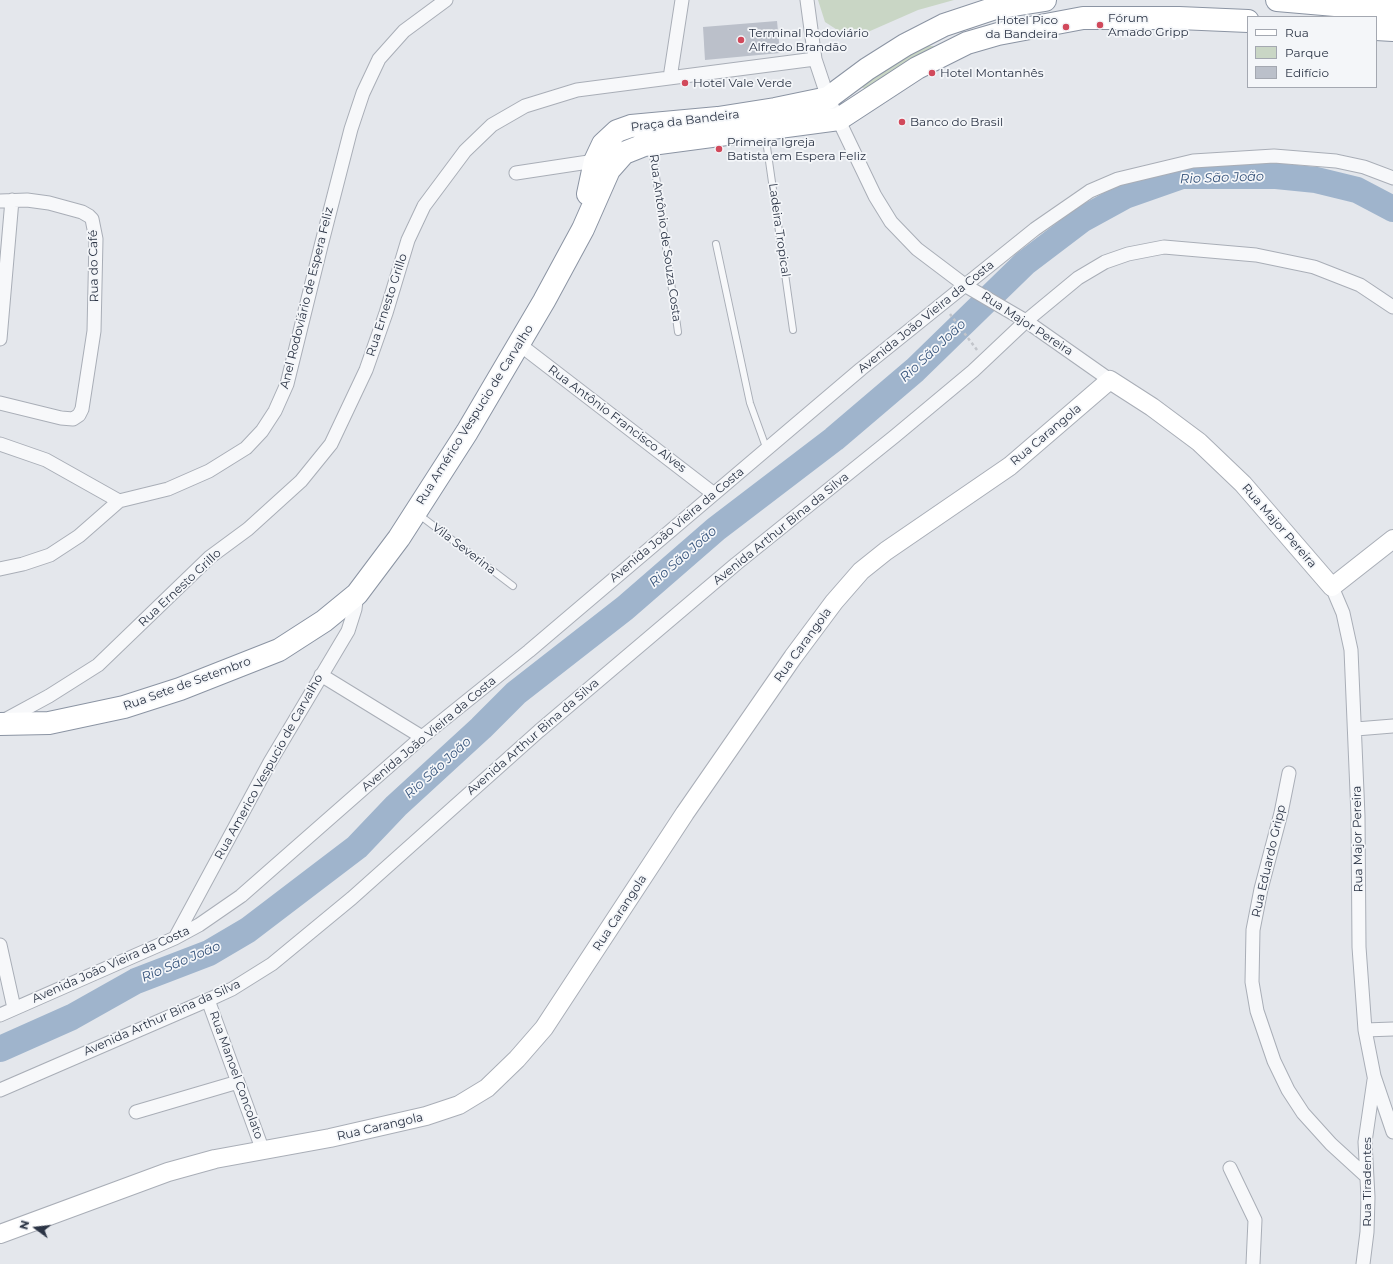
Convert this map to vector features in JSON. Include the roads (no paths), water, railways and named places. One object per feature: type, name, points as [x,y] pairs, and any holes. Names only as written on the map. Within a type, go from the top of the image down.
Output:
[{"type":"highway","points":[[828,98],[867,69],[899,49],[944,25],[995,8],[1045,0]]},
{"type":"highway","points":[[1277,0],[1393,10]]},
{"type":"highway","points":[[839,120],[917,68],[966,43],[998,34],[1083,18],[1179,18],[1247,21]]},
{"type":"highway","points":[[1377,29],[1393,30]]},
{"type":"highway","name":"Praça da Bandeira","points":[[583,229],[590,179],[595,161],[603,144],[617,131],[631,126],[718,118],[775,109],[828,98]]},
{"type":"highway","name":"Praça da Bandeira","points":[[583,229],[612,164],[631,150],[651,145],[839,120]]},
{"type":"highway","name":"Rua Américo Vespucio de Carvalho","points":[[356,594],[390,550],[467,432],[519,344],[583,229]]},
{"type":"highway","name":"Rua Sete de Setembro","points":[[0,723],[50,723],[124,707],[180,689],[279,650],[324,620],[356,594]]},
{"type":"street","name":"Anel Rodoviário de Espera Feliz","points":[[120,501],[168,489],[209,471],[246,448],[262,431],[287,384],[320,246],[363,93],[379,59],[404,31],[446,0]]},
{"type":"street","points":[[670,78],[682,3],[693,0]]},
{"type":"street","points":[[807,0],[816,59],[828,98]]},
{"type":"street","name":"Rua Ernesto Grillo","points":[[0,723],[49,696],[98,665],[210,557],[248,529],[301,481],[331,444],[366,370],[386,313],[408,240],[424,206],[464,151],[492,125],[525,106],[577,90],[816,59]]},
{"type":"street","name":"Rua Major Pereira","points":[[828,98],[875,196],[891,222],[917,249],[970,288],[1026,321],[1110,380],[1152,407],[1199,442],[1243,484],[1332,587],[1343,613],[1351,650],[1356,729],[1359,947],[1366,1030],[1374,1076],[1393,1132]]},
{"type":"street","name":"Avenida João Vieira da Costa","points":[[0,1015],[175,938],[199,925],[241,896],[422,737],[529,651],[861,369],[970,288],[1035,229],[1090,191],[1118,179],[1193,161],[1274,156],[1336,161],[1364,168],[1393,178]]},
{"type":"street","points":[[516,173],[595,161]]},
{"type":"street","name":"Rua do Café","points":[[0,403],[61,418],[73,418],[79,415],[82,409],[94,331],[96,240],[94,226],[89,216],[69,208],[27,200],[6,201]]},
{"type":"street","points":[[0,339],[6,201]]},
{"type":"street","name":"Avenida Arthur Bina da Silva","points":[[0,1090],[232,989],[272,964],[352,898],[609,671],[736,564],[896,436],[961,381],[1026,321],[1078,278],[1105,262],[1128,254],[1164,247],[1256,255],[1314,267],[1360,285],[1393,307]]},
{"type":"street","name":"Rua Antônio Francisco Alves","points":[[519,344],[714,494]]},
{"type":"street","name":"Rua Carangola","points":[[0,1234],[168,1172],[215,1159],[263,1151],[426,1116],[459,1105],[487,1088],[517,1059],[544,1028],[685,813],[793,658],[834,602],[861,571],[886,550],[1010,466],[1110,380]]},
{"type":"street","points":[[0,444],[46,460],[120,501],[79,536],[50,555],[23,564],[0,569]]},
{"type":"street","points":[[1332,587],[1393,539]]},
{"type":"street","name":"Rua Americo Vespucio de Carvalho","points":[[175,938],[270,762],[352,622],[356,594]]},
{"type":"street","points":[[320,675],[422,737]]},
{"type":"street","points":[[1356,729],[1393,726]]},
{"type":"street","name":"Rua Eduardo Gripp","points":[[1289,773],[1281,814],[1261,889],[1253,930],[1252,982],[1257,1010],[1274,1061],[1288,1090],[1303,1113],[1331,1144],[1366,1176]]},
{"type":"street","points":[[0,945],[14,1008]]},
{"type":"street","name":"Rua Manoel Concolato","points":[[208,1000],[263,1151]]},
{"type":"street","points":[[1366,1030],[1393,1029]]},
{"type":"street","name":"Rua Tiradentes","points":[[1362,1264],[1367,1232],[1365,1142],[1374,1076]]},
{"type":"street","points":[[136,1112],[238,1082]]},
{"type":"street","points":[[1230,1168],[1255,1220],[1254,1264]]},
{"type":"lane","name":"Ladeira Tropical","points":[[765,130],[793,330]]},
{"type":"lane","name":"Rua Antônio de Souza Costa","points":[[651,145],[678,332]]},
{"type":"lane","points":[[716,244],[750,403],[767,450]]},
{"type":"lane","name":"Vila Severina","points":[[415,512],[513,586]]},
{"type":"waterway","name":"Rio São João","points":[[0,1049],[72,1017],[136,981],[209,953],[248,930],[357,847],[396,806],[481,728],[516,693],[625,608],[716,529],[834,439],[915,370],[1025,263],[1083,219],[1125,196],[1182,176],[1276,176],[1316,180],[1357,190],[1393,209]]},
{"type":"place","name":"Fórum Amado Gripp","points":[[1100,25]]},
{"type":"place","name":"Hotel Pico da Bandeira","points":[[1066,27]]},
{"type":"place","name":"Terminal Rodoviário Alfredo Brandão","points":[[741,40]]},
{"type":"place","name":"Hotel Montanhês","points":[[932,73]]},
{"type":"place","name":"Hotel Vale Verde","points":[[685,83]]},
{"type":"place","name":"Banco do Brasil","points":[[902,122]]},
{"type":"place","name":"Primeira Igreja Batista em Espera Feliz","points":[[719,149]]}]
